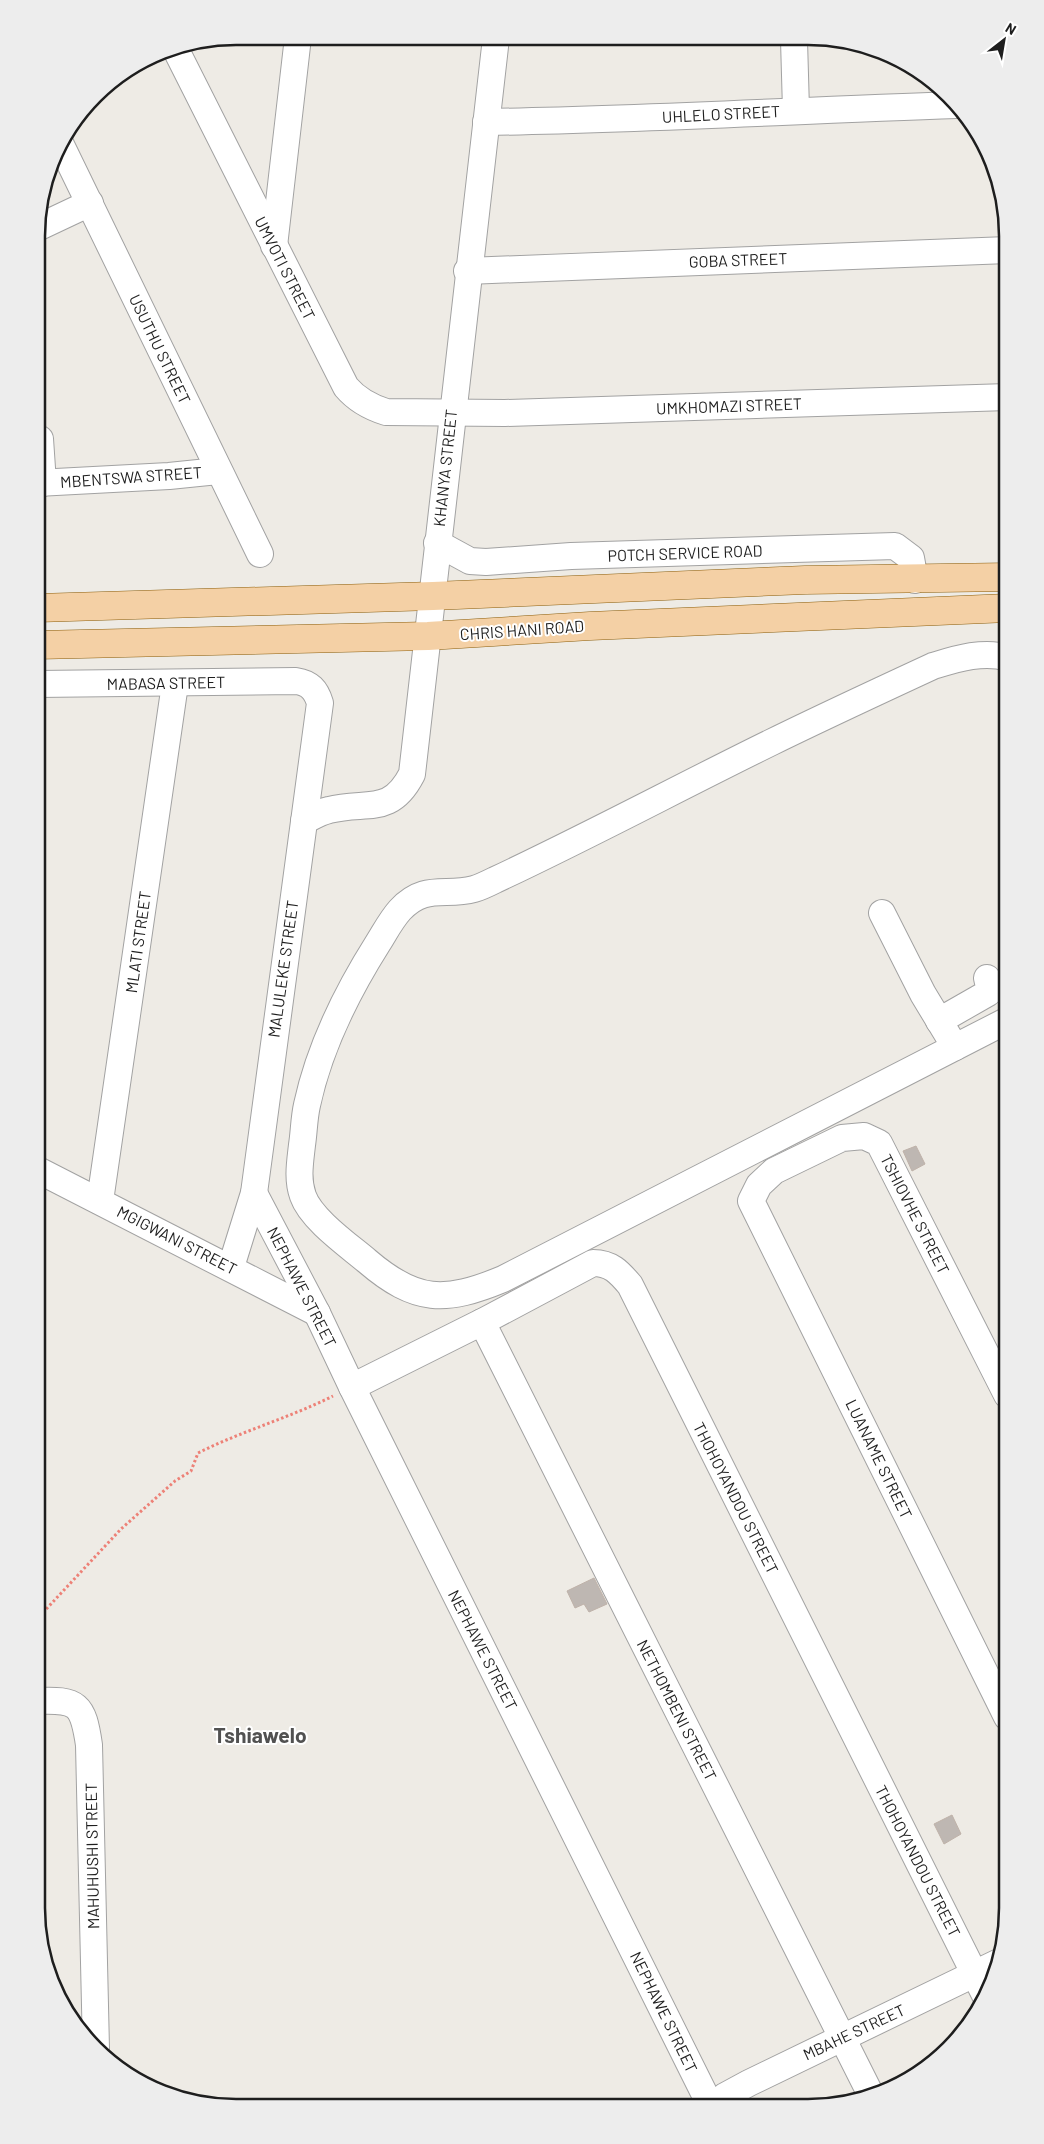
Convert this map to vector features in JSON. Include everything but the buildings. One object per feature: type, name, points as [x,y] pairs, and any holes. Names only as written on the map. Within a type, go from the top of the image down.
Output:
[{"type":"main road","points":[[928,580],[999,563]]},
{"type":"main road","points":[[45,608],[433,596],[805,580],[928,580],[999,577]]},
{"type":"main road","name":"CHRIS HANI ROAD","points":[[45,645],[428,636],[590,626],[999,608]]},
{"type":"street","points":[[274,246],[297,45]]},
{"type":"street","name":"KHANYA STREET","points":[[304,822],[330,810],[381,805],[390,801],[406,784],[412,774],[433,596],[451,413],[495,45]]},
{"type":"street","points":[[794,45],[796,110]]},
{"type":"street","name":"UMVOTI STREET","points":[[177,54],[346,387],[353,395],[373,408],[386,412],[451,413]]},
{"type":"street","name":"UHLELO STREET","points":[[486,122],[614,120],[796,110],[947,105]]},
{"type":"street","name":"USUTHU STREET","points":[[65,152],[260,554]]},
{"type":"street","points":[[45,224],[90,203]]},
{"type":"street","name":"GOBA STREET","points":[[468,271],[999,250]]},
{"type":"street","name":"UMKHOMAZI STREET","points":[[451,413],[999,397]]},
{"type":"street","name":"MBENTSWA STREET","points":[[45,483],[169,476],[218,471]]},
{"type":"street","name":"POTCH SERVICE ROAD","points":[[437,543],[463,558],[486,562],[572,556],[895,546],[911,558],[928,580]]},
{"type":"street","points":[[999,657],[986,655],[961,658],[933,666],[771,742],[671,794],[475,889],[430,892],[415,897],[400,910],[370,955],[352,988],[324,1050],[307,1106],[299,1175],[304,1198],[313,1213],[377,1269],[417,1293],[437,1296],[473,1291],[503,1278],[999,1025]]},
{"type":"street","name":"MALULEKE STREET","points":[[231,1267],[254,1193],[273,1035],[320,703],[311,686],[305,682],[296,681]]},
{"type":"street","name":"MABASA STREET","points":[[45,684],[175,684],[296,681]]},
{"type":"street","name":"MLATI STREET","points":[[100,1201],[175,684]]},
{"type":"street","points":[[882,913],[939,1021],[955,1047]]},
{"type":"street","points":[[939,1021],[988,993],[987,978]]},
{"type":"street","name":"TSHIOVHE STREET","points":[[751,1201],[760,1185],[774,1171],[842,1138],[864,1136],[879,1143],[999,1378]]},
{"type":"street","name":"MGIGWANI STREET","points":[[45,1174],[318,1313]]},
{"type":"street","name":"NEPHAWE STREET","points":[[254,1193],[318,1313],[352,1387],[707,2099]]},
{"type":"street","name":"LUANAME STREET","points":[[751,1201],[999,1701]]},
{"type":"street","name":"THOHOYANDOU STREET","points":[[352,1387],[482,1322],[593,1263],[613,1267],[630,1285],[980,1985]]},
{"type":"street","name":"NETHOMBENI STREET","points":[[482,1322],[868,2089]]},
{"type":"street","name":"MAHUHUSHI STREET","points":[[45,1701],[69,1701],[79,1710],[87,1731],[89,1745],[96,2038]]},
{"type":"street","name":"MBAHE STREET","points":[[724,2099],[738,2089],[843,2038],[980,1985]]},
{"type":"path","points":[[45,1610],[121,1529],[175,1482],[191,1471],[198,1453],[222,1440],[295,1415],[352,1387]]},
{"type":"district","name":"Tshiawelo","points":[[260,1736]]}]
